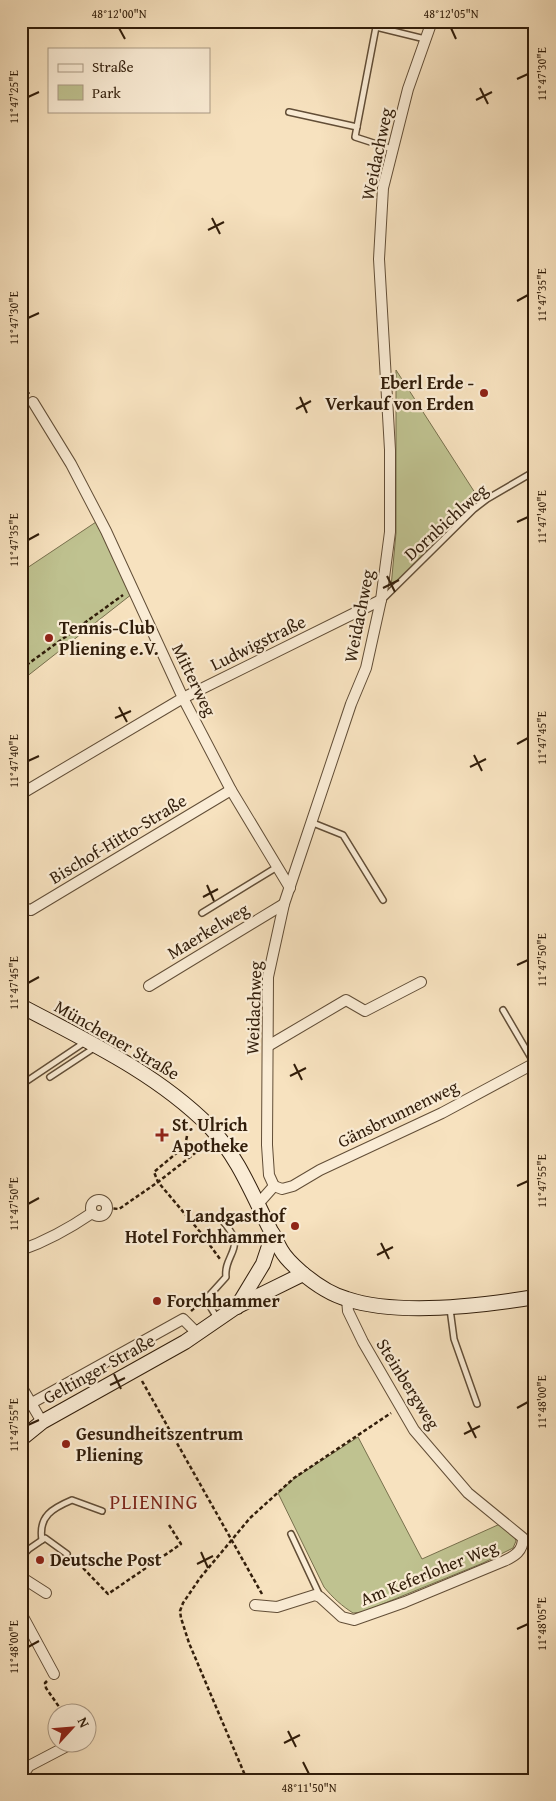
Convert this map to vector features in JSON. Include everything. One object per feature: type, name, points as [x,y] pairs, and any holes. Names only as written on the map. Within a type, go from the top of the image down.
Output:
[{"type":"main road","name":"Münchener Straße","points":[[21,1006],[91,1043],[155,1080],[173,1093],[217,1136],[235,1161],[284,1254],[303,1274],[316,1284],[347,1299],[372,1305],[399,1307],[500,1303],[535,1297]]},
{"type":"main road","name":"Geltinger Straße","points":[[236,1307],[263,1264],[273,1234]]},
{"type":"main road","name":"Geltinger Straße","points":[[21,1439],[42,1422],[198,1334],[236,1307],[303,1274]]},
{"type":"street","name":"Weidachweg","points":[[274,1186],[269,1175],[266,1145],[268,977],[284,904],[351,704],[366,668],[381,600],[390,532],[390,478],[379,259],[383,188],[408,89],[432,21]]},
{"type":"street","name":"Mitterweg","points":[[33,402],[71,464],[106,531],[183,698],[231,790],[290,888]]},
{"type":"street","name":"Ludwigstraße","points":[[21,794],[183,698],[381,600]]},
{"type":"street","name":"Bischof-Hitto-Straße","points":[[21,908],[31,910],[231,790]]},
{"type":"street","name":"Maerkelweg","points":[[149,986],[284,904]]},
{"type":"street","points":[[268,1046],[346,1000],[365,1011],[421,982]]},
{"type":"street","name":"Gänsbrunnenweg","points":[[274,1186],[282,1189],[293,1186],[320,1170],[442,1113],[534,1063]]},
{"type":"street","points":[[258,1204],[274,1186]]},
{"type":"street","points":[[21,1250],[39,1244],[70,1228],[92,1213],[101,1216],[107,1208]]},
{"type":"street","name":"Steinbergweg","points":[[347,1299],[348,1310],[363,1342],[414,1430],[468,1492],[523,1538]]},
{"type":"street","points":[[183,1318],[198,1334]]},
{"type":"street","name":"Geltinger Straße","points":[[26,1406],[183,1318]]},
{"type":"street","points":[[21,1386],[26,1406],[42,1422]]},
{"type":"street","name":"Am Keferloher Weg","points":[[320,1597],[342,1617],[354,1620],[405,1602],[515,1556],[521,1549],[523,1538]]},
{"type":"street","points":[[21,1577],[46,1593]]},
{"type":"street","points":[[255,1604],[277,1607],[315,1595],[320,1597]]},
{"type":"street","points":[[21,1613],[54,1674]]},
{"type":"street","points":[[21,1778],[29,1766],[52,1754]]},
{"type":"lane","points":[[393,149],[355,137],[376,27],[425,39]]},
{"type":"lane","points":[[288,112],[357,127]]},
{"type":"lane","name":"Dornbichlweg","points":[[381,600],[474,509],[487,499],[535,471]]},
{"type":"lane","points":[[312,823],[343,835],[383,900]]},
{"type":"lane","points":[[202,914],[277,867]]},
{"type":"lane","points":[[503,1010],[534,1063]]},
{"type":"lane","points":[[50,1078],[91,1043]]},
{"type":"lane","points":[[21,1086],[91,1043]]},
{"type":"lane","points":[[219,1320],[208,1303],[207,1298],[226,1277],[225,1267],[234,1249],[233,1236],[222,1220]]},
{"type":"lane","points":[[450,1306],[454,1339],[477,1404]]},
{"type":"lane","points":[[42,1540],[40,1531],[45,1517],[57,1506],[72,1500],[102,1511]]},
{"type":"lane","points":[[291,1534],[320,1597]]},
{"type":"lane","points":[[21,1557],[29,1548],[45,1538],[67,1554]]},
{"type":"path","points":[[21,669],[133,588]]},
{"type":"path","points":[[187,1136],[185,1146],[154,1172],[158,1182],[201,1233],[225,1267]]},
{"type":"path","points":[[107,1208],[119,1209],[158,1182],[217,1136]]},
{"type":"path","points":[[183,1318],[207,1298]]},
{"type":"path","points":[[141,1380],[269,1607]]},
{"type":"path","points":[[247,1780],[183,1626],[180,1611],[182,1603],[231,1539],[250,1518],[294,1478],[401,1407]]},
{"type":"path","points":[[83,1568],[108,1594],[180,1544],[169,1525]]},
{"type":"path","points":[[54,1674],[45,1683],[46,1688],[57,1704]]},
{"type":"green space","points":[[396,370],[479,499],[391,587],[396,533]]},
{"type":"green space","name":"Tennis-Club Pliening e.V.","points":[[96,522],[132,594],[21,681],[21,572]]},
{"type":"green space","points":[[358,1437],[422,1559],[500,1524],[514,1534],[516,1541],[513,1548],[483,1563],[363,1612],[353,1613],[341,1605],[324,1587],[278,1493],[295,1478]]},
{"type":"place","name":"Eberl Erde - Verkauf von Erden","points":[[484,393]]},
{"type":"place","name":"Tennis-Club Pliening e.V.","points":[[49,638]]},
{"type":"place","name":"St. Ulrich Apotheke","points":[[162,1135]]},
{"type":"place","name":"Landgasthof Hotel Forchhammer","points":[[295,1226]]},
{"type":"place","name":"Forchhammer","points":[[157,1301]]},
{"type":"place","name":"Gesundheitszentrum Pliening","points":[[66,1444]]},
{"type":"place","name":"Deutsche Post","points":[[40,1560]]},
{"type":"district","name":"PLIENING","points":[[154,1502]]}]
